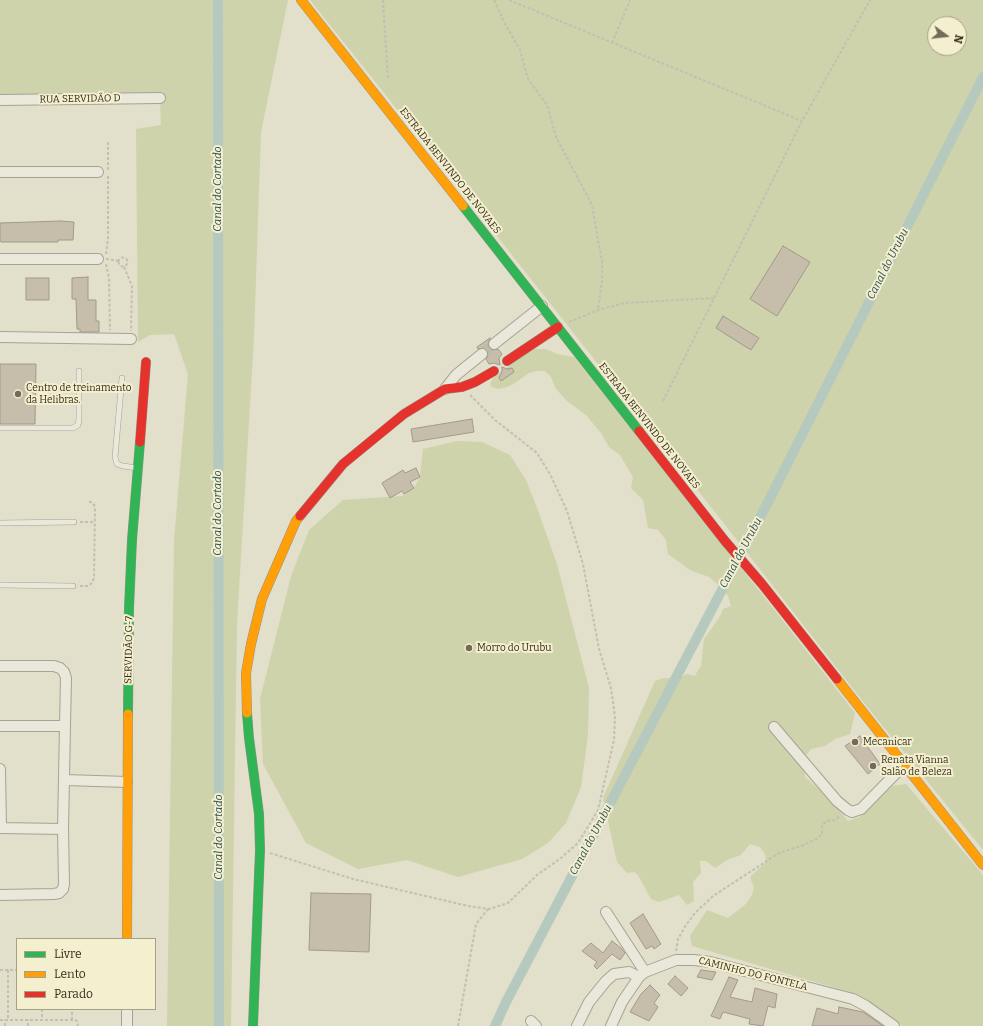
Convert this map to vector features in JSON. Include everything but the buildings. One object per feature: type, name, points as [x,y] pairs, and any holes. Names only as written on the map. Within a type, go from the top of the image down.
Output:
[{"type":"street","name":"ESTRADA BENVINDO DE NOVAES","points":[[301,0],[725,541],[762,584],[983,865]]},
{"type":"street","name":"RUA SERVIDÃO D","points":[[0,100],[160,98]]},
{"type":"street","points":[[0,172],[98,172]]},
{"type":"street","points":[[0,259],[98,259]]},
{"type":"street","points":[[494,344],[542,306]]},
{"type":"street","points":[[507,361],[558,327]]},
{"type":"street","points":[[0,337],[129,336]]},
{"type":"street","points":[[253,1026],[260,850],[259,814],[249,738],[246,673],[248,658],[262,599],[296,521],[343,464],[404,414],[445,389],[456,375],[482,354]]},
{"type":"street","name":"SERVIDÃO G-7","points":[[127,938],[130,601],[132,540],[146,362]]},
{"type":"street","points":[[445,389],[462,387],[494,372]]},
{"type":"street","points":[[0,666],[54,666],[60,668],[64,672],[66,678],[63,889],[60,893],[0,895]]},
{"type":"street","points":[[0,726],[65,726]]},
{"type":"street","points":[[774,727],[837,801],[848,810],[856,812],[861,809],[904,765]]},
{"type":"street","points":[[0,769],[1,828],[63,830]]},
{"type":"street","points":[[65,780],[128,782]]},
{"type":"street","points":[[606,912],[642,974]]},
{"type":"street","name":"CAMINHO DO FONTELA","points":[[642,974],[676,960],[710,962],[853,999],[866,1006],[894,1026]]},
{"type":"street","points":[[577,1026],[589,1002],[606,981],[614,974],[629,972],[642,974]]},
{"type":"street","points":[[611,1026],[622,1002],[642,974]]},
{"type":"street","points":[[127,1010],[127,1026]]},
{"type":"lane","points":[[0,428],[73,428],[78,425],[79,371]]},
{"type":"lane","points":[[122,378],[115,457],[117,464],[138,468]]},
{"type":"lane","points":[[0,523],[74,522]]},
{"type":"lane","points":[[0,585],[73,586]]},
{"type":"path","points":[[383,0],[388,79]]},
{"type":"path","points":[[494,0],[504,22],[520,50],[528,79],[547,105],[556,137],[592,205],[602,262],[602,282],[598,310]]},
{"type":"path","points":[[509,0],[802,121]]},
{"type":"path","points":[[612,43],[630,0]]},
{"type":"path","points":[[663,401],[802,121],[870,0]]},
{"type":"path","points":[[108,142],[108,238],[105,258],[109,278],[109,328],[111,332]]},
{"type":"path","points":[[124,267],[126,266],[128,260],[123,257],[120,258],[119,264],[124,267],[132,286],[132,327],[129,336]]},
{"type":"path","points":[[558,327],[598,310],[625,303],[714,298]]},
{"type":"path","points":[[260,850],[353,880],[468,906],[489,909],[508,904],[537,875],[561,858],[578,843],[598,810],[614,740],[614,717],[611,688],[600,648],[583,564],[567,511],[551,476],[537,453],[495,420],[462,387]]},
{"type":"path","points":[[73,586],[88,586],[92,583],[94,578],[95,507],[93,503],[88,501]]},
{"type":"path","points":[[74,522],[94,522]]},
{"type":"path","points":[[676,960],[678,938],[695,913],[713,896],[780,853],[804,846],[818,838],[822,834],[822,825],[827,821],[835,820],[848,810]]},
{"type":"path","points":[[458,1026],[476,924],[489,909]]},
{"type":"path","points":[[0,970],[16,970]]},
{"type":"path","points":[[8,970],[8,1020]]},
{"type":"path","points":[[42,1010],[42,1020]]},
{"type":"path","points":[[72,1010],[72,1020]]},
{"type":"path","points":[[0,1020],[72,1020],[77,1021],[78,1026]]},
{"type":"path","points":[[5,1020],[5,1026]]},
{"type":"path","points":[[28,1020],[28,1026]]},
{"type":"green space","points":[[0,0],[288,0],[261,132],[254,337],[237,624],[231,1026],[167,1026],[174,541],[188,374],[174,334],[150,335],[138,342],[136,129],[161,125],[160,100],[0,96]]},
{"type":"green space","points":[[310,0],[983,0],[983,850],[865,704]]},
{"type":"green space","points":[[532,349],[546,349],[557,354],[574,357],[855,713],[850,734],[835,739],[825,746],[811,749],[804,758],[805,777],[827,796],[848,821],[860,817],[876,799],[893,786],[906,784],[983,875],[983,1026],[903,1026],[876,1007],[846,991],[692,946],[690,936],[707,910],[728,918],[746,904],[752,895],[754,888],[750,877],[766,862],[765,854],[760,847],[750,844],[741,855],[727,860],[715,868],[706,861],[700,861],[701,873],[693,882],[694,901],[687,905],[679,895],[659,902],[651,899],[638,875],[634,872],[627,873],[617,862],[603,798],[655,681],[664,678],[679,678],[687,674],[695,676],[701,666],[704,639],[719,618],[723,609],[731,606],[728,596],[719,585],[709,577],[690,570],[668,554],[666,540],[658,530],[648,528],[643,500],[631,488],[633,477],[620,455],[609,447],[601,433],[586,415],[567,401],[556,389],[551,377],[545,371],[529,373],[507,387],[498,389],[492,387],[490,384],[493,378]]},
{"type":"green space","points":[[457,441],[482,442],[510,455],[526,480],[537,508],[557,564],[589,688],[588,735],[581,787],[566,823],[548,843],[522,859],[458,877],[407,860],[358,869],[306,843],[263,764],[260,699],[291,576],[309,530],[343,500],[402,496],[414,488],[420,477],[423,449]]},
{"type":"waterway","name":"Canal do Cortado","points":[[218,0],[219,1026]]},
{"type":"waterway","name":"Canal do Urubu","points":[[495,1026],[506,1002],[768,502],[983,77]]},
{"type":"tunnel","points":[[482,354],[494,344]]},
{"type":"traffic: fast","points":[[463,206],[639,431]]},
{"type":"traffic: fast","points":[[128,714],[129,608],[132,540],[140,442]]},
{"type":"traffic: fast","points":[[247,713],[259,814],[260,850],[253,1026]]},
{"type":"traffic: slow","points":[[301,0],[463,206]]},
{"type":"traffic: slow","points":[[247,713],[246,673],[251,644],[262,599],[296,521],[300,516]]},
{"type":"traffic: slow","points":[[837,679],[983,865]]},
{"type":"traffic: slow","points":[[127,938],[128,714]]},
{"type":"traffic: jam","points":[[507,361],[558,327]]},
{"type":"traffic: jam","points":[[140,442],[146,362]]},
{"type":"traffic: jam","points":[[300,516],[343,464],[404,414],[445,389],[462,387],[475,382],[494,371]]},
{"type":"traffic: jam","points":[[639,431],[725,541],[762,584],[837,679]]},
{"type":"place","name":"Centro de treinamento da Helibras.","points":[[18,394]]},
{"type":"place","name":"Morro do Urubu","points":[[469,648]]},
{"type":"place","name":"Mecanicar","points":[[855,742]]},
{"type":"place","name":"Renata Vianna Salão de Beleza","points":[[873,766]]}]
